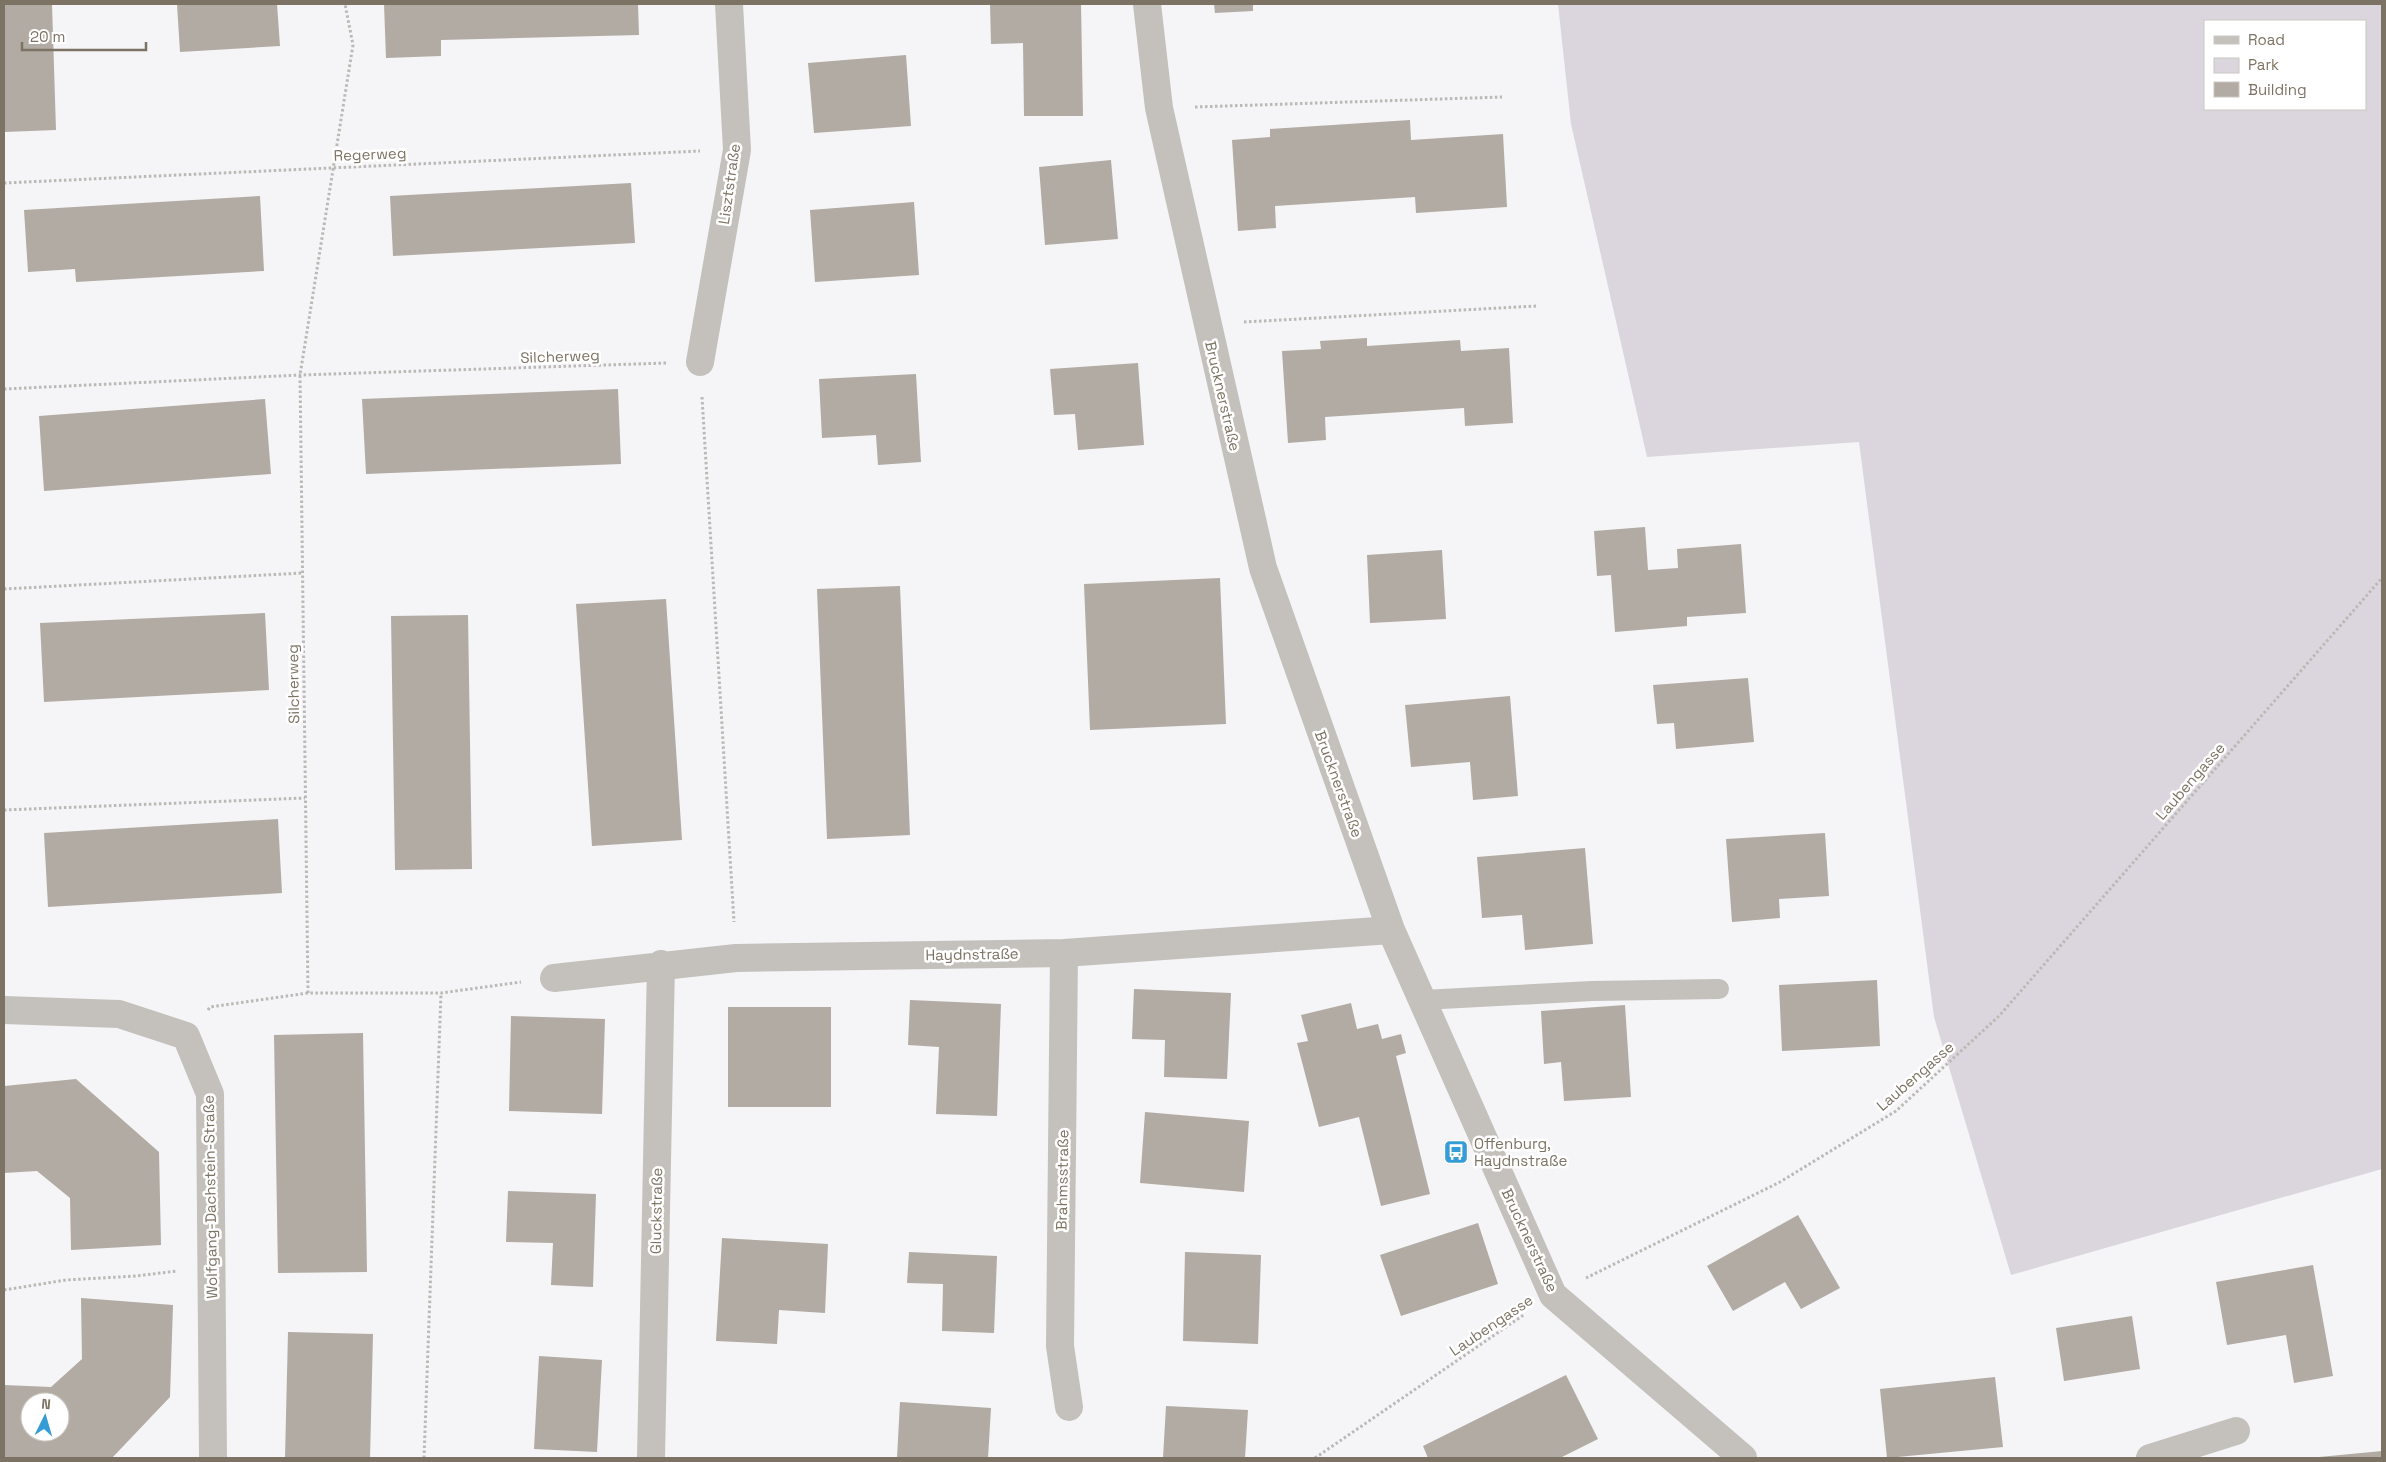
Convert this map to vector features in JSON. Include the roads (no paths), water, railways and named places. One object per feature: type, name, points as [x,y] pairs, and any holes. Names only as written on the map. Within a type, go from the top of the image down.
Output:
[{"type":"street","name":"Lisztstraße","points":[[700,362],[737,150],[729,4]]},
{"type":"street","name":"Brucknerstraße","points":[[1147,4],[1159,108],[1262,568],[1391,930],[1553,1295],[1744,1458]]},
{"type":"street","name":"Haydnstraße","points":[[554,978],[661,964],[736,958],[1064,953],[1391,930]]},
{"type":"street","name":"Brahmsstraße","points":[[1064,953],[1060,1346],[1069,1406]]},
{"type":"street","name":"Gluckstraße","points":[[651,1458],[661,964]]},
{"type":"street","name":"Wolfgang-Dachstein-Straße","points":[[4,1010],[119,1014],[186,1036],[210,1094],[213,1458]]},
{"type":"street","points":[[2150,1458],[2236,1431]]},
{"type":"lane","points":[[1423,1000],[1592,991],[1719,989]]},
{"type":"place","name":"Offenburg, Haydnstraße","points":[[1456,1152]]}]
